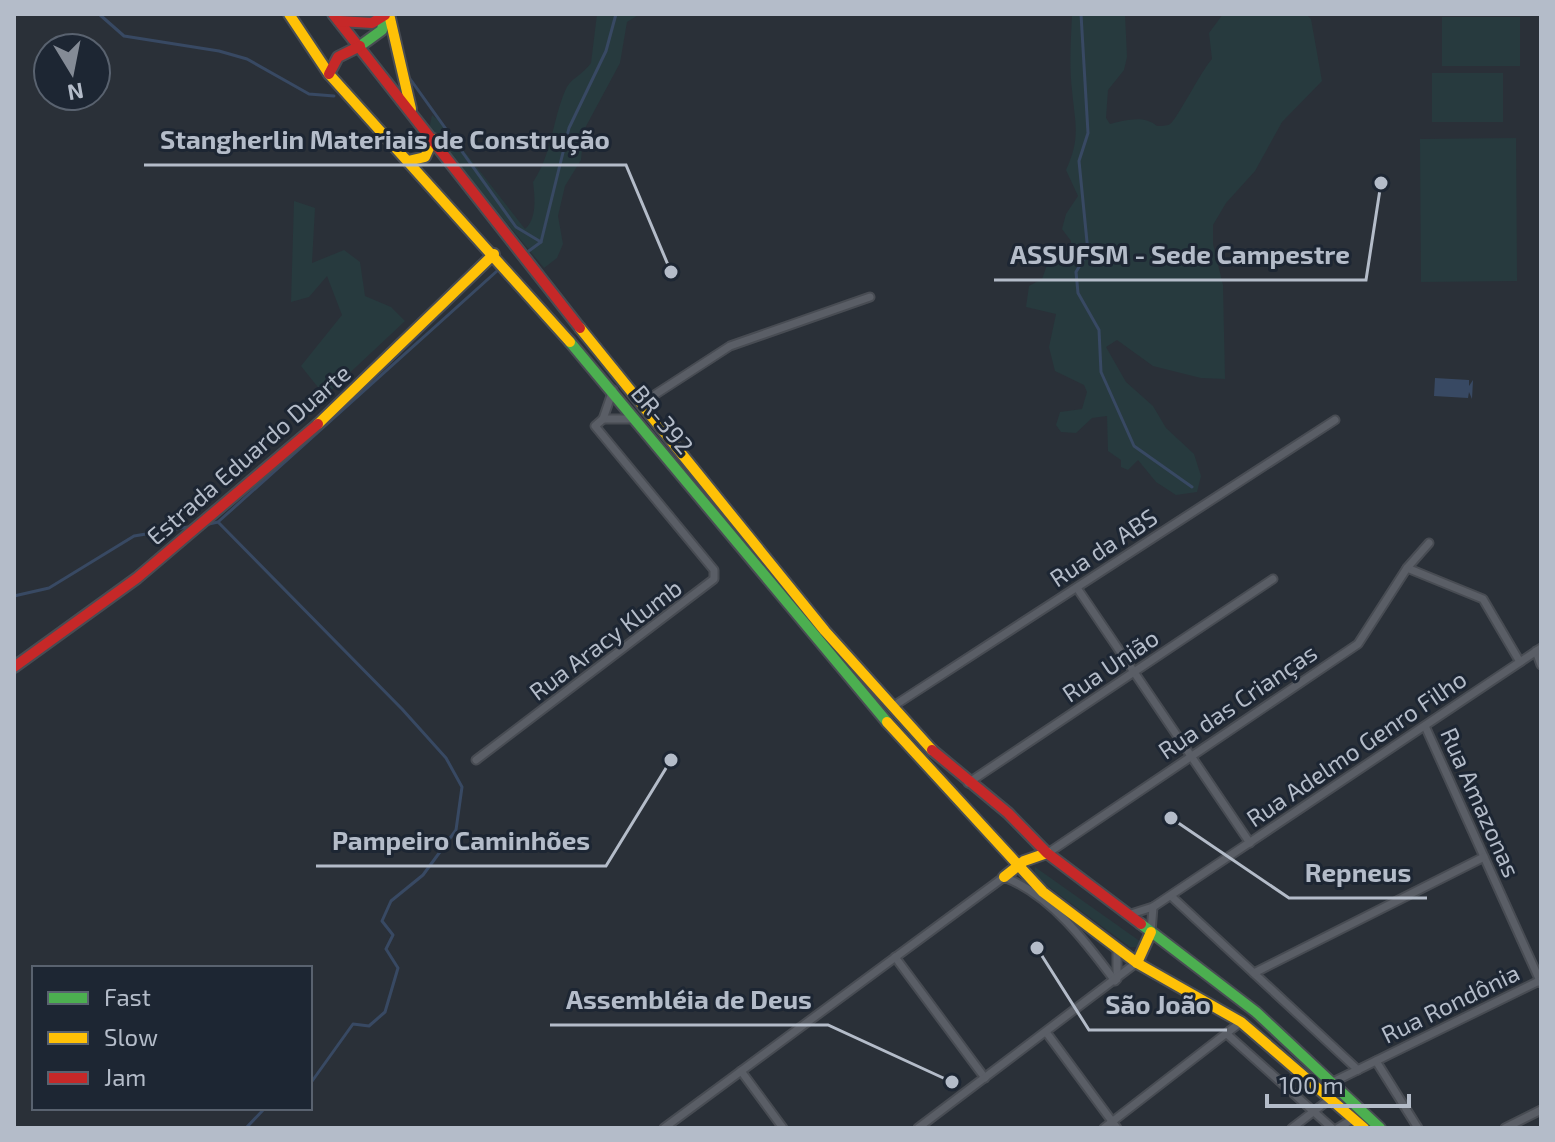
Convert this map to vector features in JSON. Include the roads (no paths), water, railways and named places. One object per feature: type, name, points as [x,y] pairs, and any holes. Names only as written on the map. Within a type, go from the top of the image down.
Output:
[{"type":"main road","name":"BR-392","points":[[289,14],[329,74],[494,254],[613,390],[883,719],[1052,899],[1137,963],[1241,1022],[1364,1128]]},
{"type":"main road","points":[[329,74],[338,57],[382,30],[386,14]]},
{"type":"main road","points":[[336,18],[372,23],[386,14]]},
{"type":"main road","points":[[386,14],[412,111]]},
{"type":"main road","name":"BR-392","points":[[336,18],[412,111],[532,269],[825,631],[892,707],[968,783],[1008,813],[1051,856],[1256,1012],[1380,1128]]},
{"type":"main road","points":[[408,161],[425,157],[433,139]]},
{"type":"main road","name":"Estrada Eduardo Duarte","points":[[14,667],[136,579],[262,471],[385,360],[494,254]]},
{"type":"main road","points":[[1006,850],[1011,860],[1008,875]]},
{"type":"main road","points":[[1008,875],[1034,858],[1051,856]]},
{"type":"main road","points":[[1008,875],[1030,876],[1028,866],[1034,858]]},
{"type":"main road","points":[[1137,963],[1151,932]]},
{"type":"street","points":[[642,403],[730,346],[870,297]]},
{"type":"street","points":[[613,390],[603,419],[638,420]]},
{"type":"street","name":"Rua Aracy Klumb","points":[[476,760],[714,579],[714,570],[595,426],[603,419]]},
{"type":"street","name":"Rua da ABS","points":[[892,707],[1335,420]]},
{"type":"street","name":"Rua das Crianças","points":[[1051,856],[1063,844],[1358,644],[1407,568],[1429,543]]},
{"type":"street","points":[[1407,568],[1483,599],[1520,662]]},
{"type":"street","name":"Rua União","points":[[968,783],[1273,579]]},
{"type":"street","points":[[1077,588],[1250,843]]},
{"type":"street","points":[[1538,650],[1541,665]]},
{"type":"street","name":"Rua Adelmo Genro Filho","points":[[1123,913],[1128,915],[1153,907],[1171,896],[1538,650]]},
{"type":"street","name":"Rua Amazonas","points":[[1425,726],[1541,981]]},
{"type":"street","points":[[1254,973],[1484,857]]},
{"type":"street","points":[[664,1128],[1008,875],[1058,914],[1086,942],[1116,980]]},
{"type":"street","points":[[1171,896],[1358,1070]]},
{"type":"street","points":[[1151,932],[1153,907]]},
{"type":"street","points":[[1116,980],[1117,948]]},
{"type":"street","points":[[895,957],[985,1078]]},
{"type":"street","points":[[918,1128],[1137,963]]},
{"type":"street","name":"Rua Rondônia","points":[[1333,1082],[1541,981]]},
{"type":"street","points":[[1104,1128],[1115,1125],[1241,1022]]},
{"type":"street","points":[[1046,1032],[1115,1125]]},
{"type":"street","points":[[1228,1035],[1335,1128],[1354,1118]]},
{"type":"street","points":[[1376,1061],[1418,1128]]},
{"type":"street","points":[[741,1071],[783,1128]]},
{"type":"street","points":[[1292,1128],[1332,1098]]},
{"type":"street","points":[[1505,1128],[1541,1110]]},
{"type":"water","points":[[1435,378],[1469,380],[1469,386],[1473,380],[1472,399],[1469,392],[1468,398],[1434,396]]},
{"type":"waterway","points":[[99,14],[124,36],[219,51],[247,59],[309,94],[334,96]]},
{"type":"waterway","points":[[526,253],[541,242],[569,128],[606,51],[616,14]]},
{"type":"waterway","points":[[1081,14],[1088,133],[1079,161],[1088,252],[1076,272],[1078,293],[1099,330],[1101,372],[1134,446],[1192,487]]},
{"type":"waterway","points":[[408,76],[516,227],[541,242]]},
{"type":"waterway","points":[[209,524],[218,522],[497,271]]},
{"type":"waterway","points":[[218,522],[402,709],[446,758],[462,787],[456,830],[423,875],[391,901],[382,921],[393,935],[386,949],[398,968],[385,1012],[369,1026],[353,1024],[312,1081]]},
{"type":"waterway","points":[[14,596],[49,588],[134,536],[194,526]]},
{"type":"waterway","points":[[246,1128],[263,1110]]},
{"type":"place","name":"ASSUFSM - Sede Campestre","points":[[1381,183]]},
{"type":"place","name":"Stangherlin Materiais de Construção","points":[[671,272]]},
{"type":"place","name":"Pampeiro Caminhões","points":[[671,760]]},
{"type":"place","name":"Repneus","points":[[1171,818]]},
{"type":"place","name":"São João","points":[[1037,948]]},
{"type":"place","name":"Assembléia de Deus","points":[[952,1082]]}]
